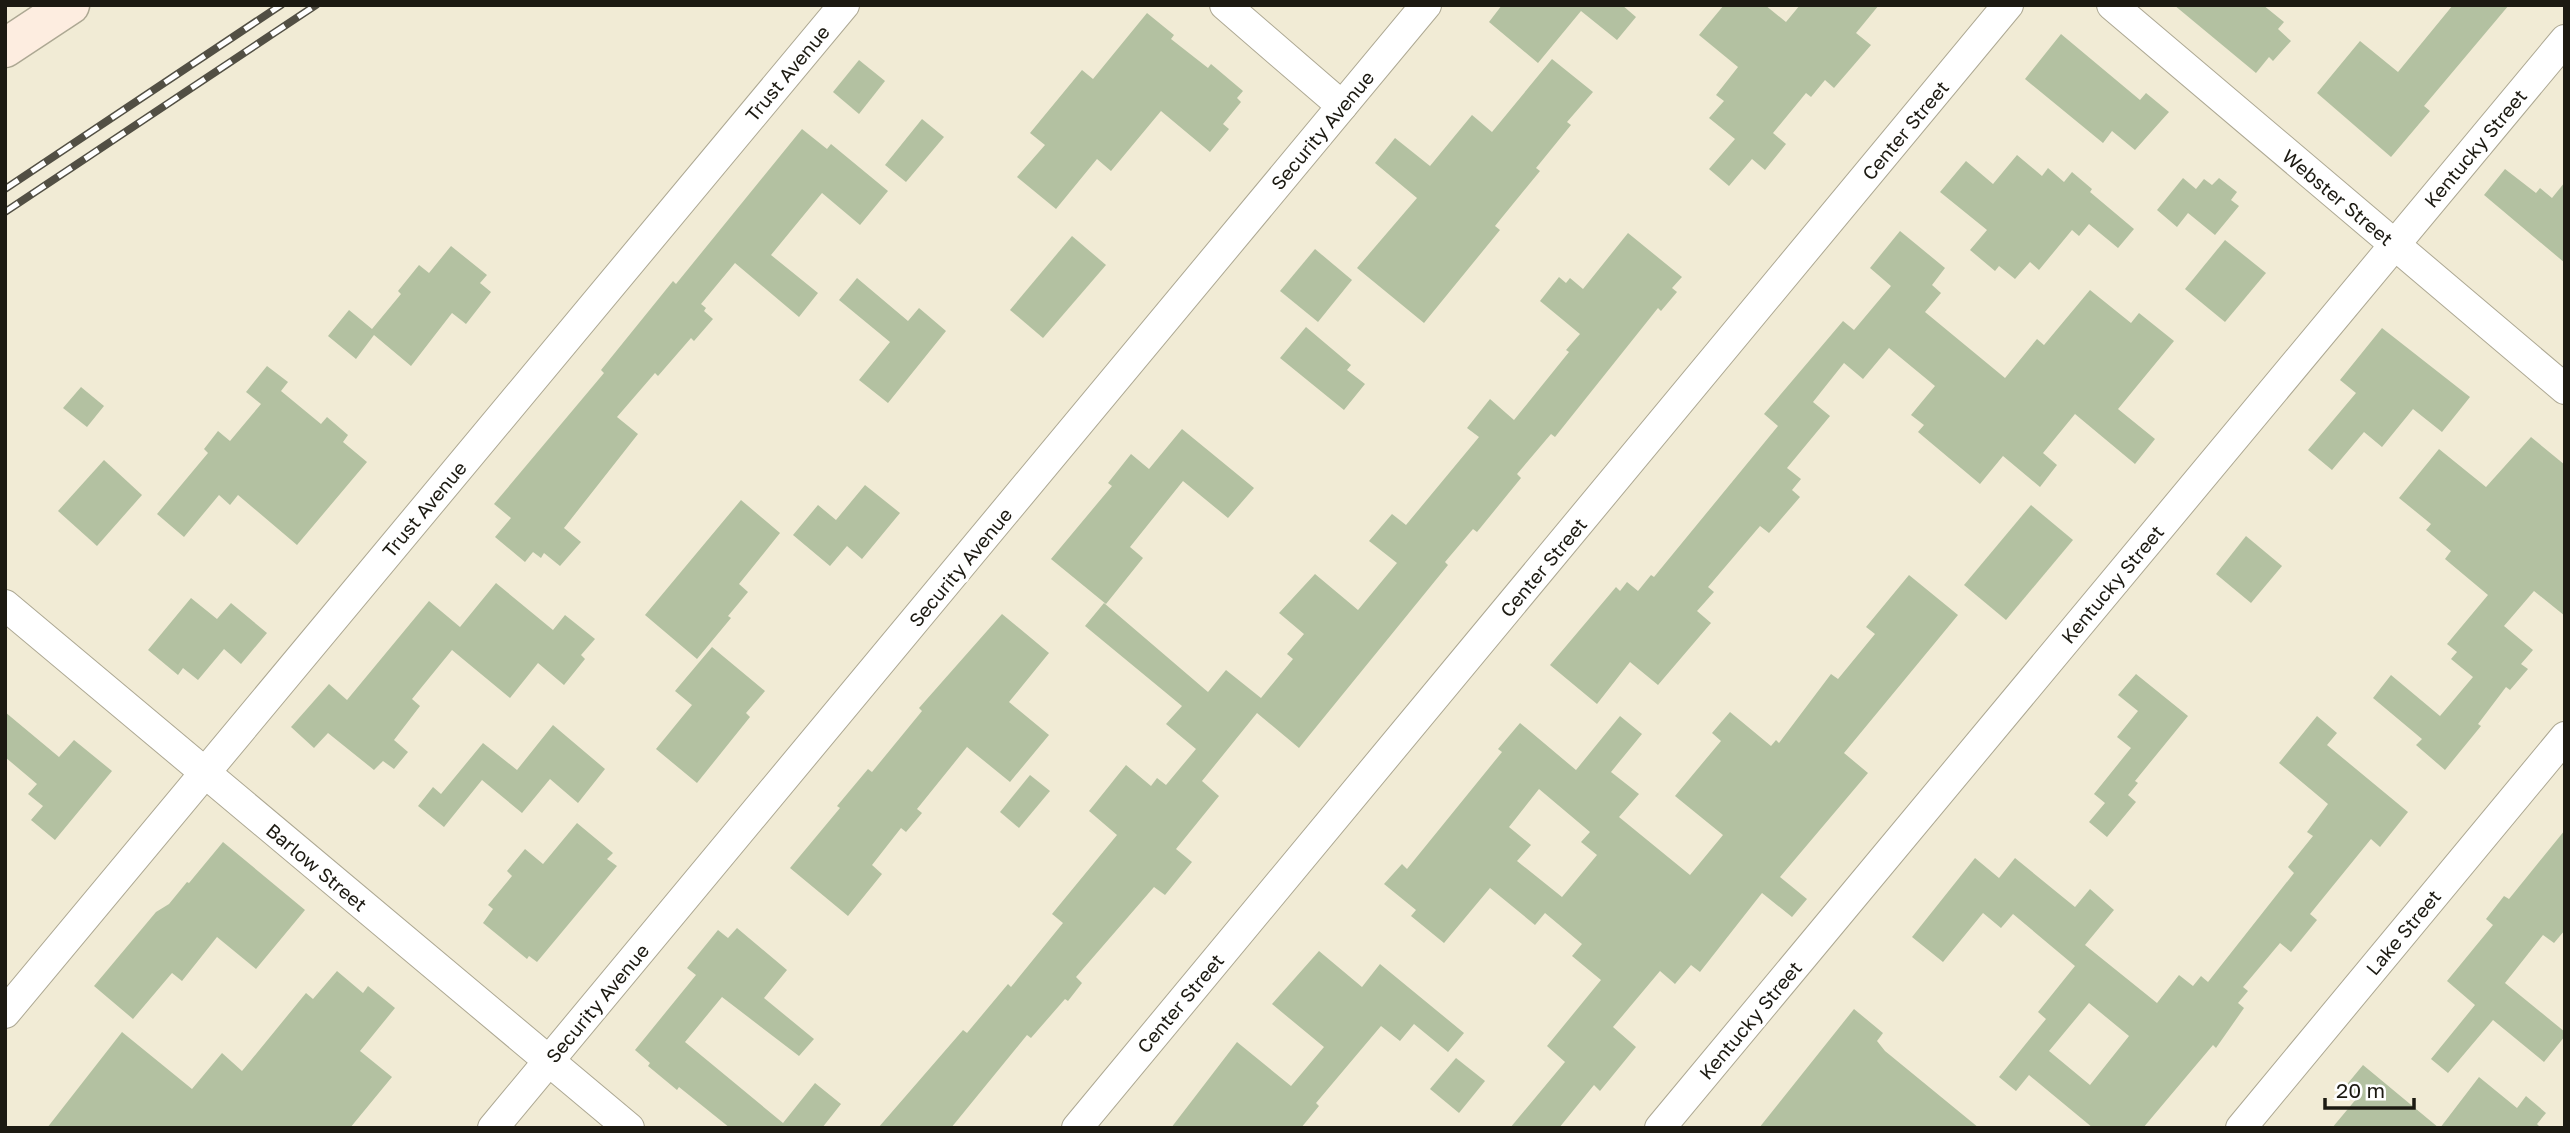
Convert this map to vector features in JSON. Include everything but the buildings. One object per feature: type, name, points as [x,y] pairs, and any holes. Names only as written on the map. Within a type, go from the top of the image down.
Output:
[{"type":"main road","points":[[5,48],[69,5]]},
{"type":"street","name":"Trust Avenue","points":[[5,1013],[844,5]]},
{"type":"street","points":[[1225,5],[1342,106]]},
{"type":"street","name":"Security Avenue","points":[[493,1128],[1426,5]]},
{"type":"street","name":"Center Street","points":[[1077,1128],[2008,5]]},
{"type":"street","name":"Webster Street","points":[[2112,5],[2565,389]]},
{"type":"street","name":"Kentucky Street","points":[[1660,1128],[2565,40]]},
{"type":"street","name":"Barlow Street","points":[[5,605],[629,1128]]},
{"type":"street","name":"Lake Street","points":[[2241,1128],[2565,737]]},
{"type":"railway","points":[[5,189],[281,5]]},
{"type":"railway","points":[[5,212],[316,5]]}]
